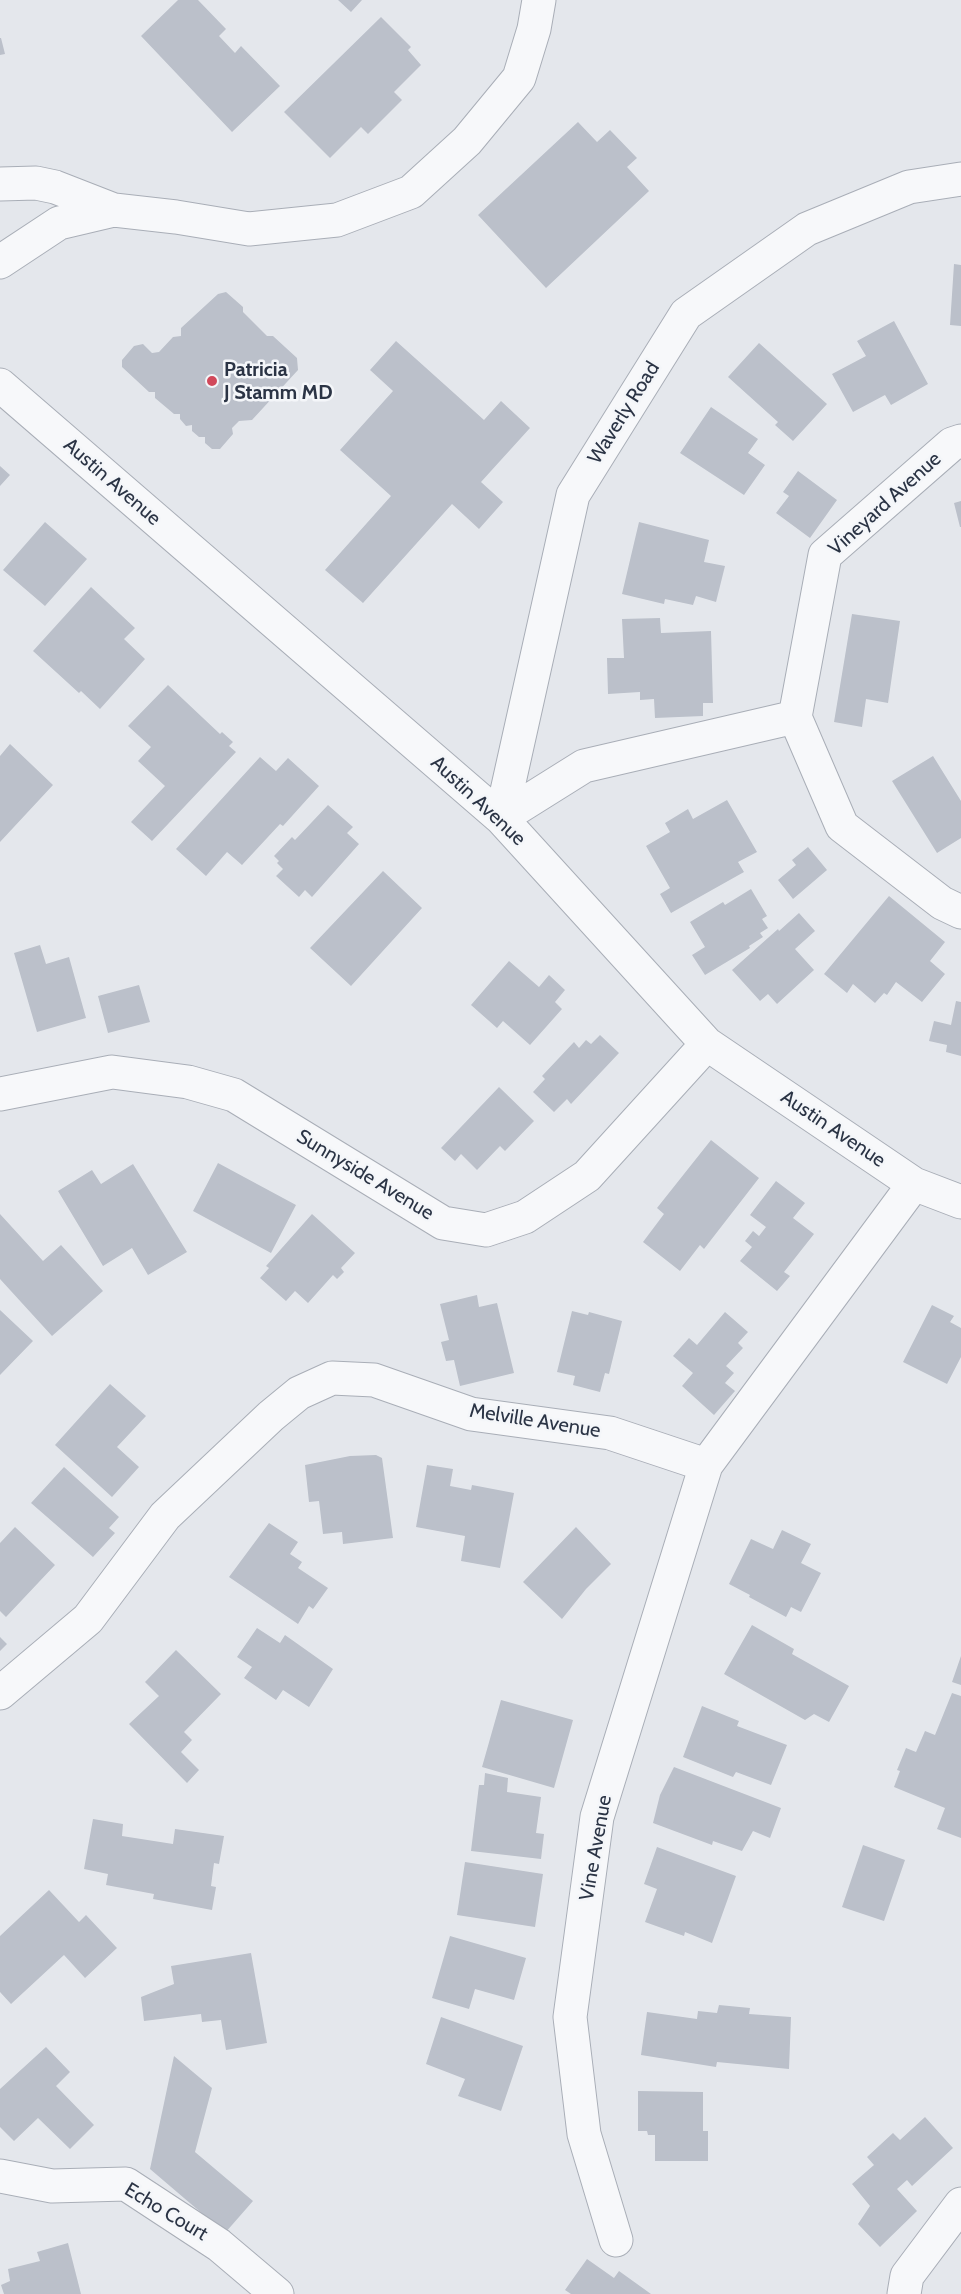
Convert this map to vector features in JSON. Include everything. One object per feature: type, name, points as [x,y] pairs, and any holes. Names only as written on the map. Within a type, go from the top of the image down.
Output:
[{"type":"street","points":[[0,184],[36,183],[55,187],[114,210],[249,229],[336,220],[411,192],[467,141],[519,78],[534,29],[539,0]]},
{"type":"street","name":"Waverly Road","points":[[501,818],[573,495],[686,314],[807,229],[909,187],[961,179]]},
{"type":"street","points":[[4,248],[59,223],[114,210]]},
{"type":"street","name":"Austin Avenue","points":[[0,385],[501,818],[707,1044],[914,1184],[961,1202]]},
{"type":"street","name":"Vineyard Avenue","points":[[795,717],[825,555],[952,444],[961,441]]},
{"type":"street","points":[[501,818],[584,766],[795,717],[842,826],[942,903],[961,912]]},
{"type":"street","name":"Sunnyside Avenue","points":[[0,1094],[112,1072],[188,1082],[234,1095],[443,1223],[486,1230],[525,1217],[586,1176],[707,1044]]},
{"type":"street","points":[[706,1465],[914,1184]]},
{"type":"street","name":"Melville Avenue","points":[[0,1693],[88,1619],[165,1516],[254,1431],[299,1393],[332,1378],[374,1380],[471,1414],[610,1433],[706,1465]]},
{"type":"street","name":"Vine Avenue","points":[[615,2240],[584,2134],[570,2017],[597,1817],[706,1465]]},
{"type":"street","name":"Echo Court","points":[[0,2176],[52,2186],[126,2184],[219,2245],[277,2294]]},
{"type":"street","points":[[904,2294],[906,2276],[961,2204]]},
{"type":"building","points":[[178,0],[198,0],[226,29],[219,36],[235,53],[241,46],[280,86],[232,132],[141,36]]},
{"type":"building","points":[[338,0],[362,0],[351,12]]},
{"type":"building","points":[[381,17],[411,47],[408,50],[421,65],[394,92],[402,100],[368,134],[361,127],[330,158],[284,112]]},
{"type":"building","points":[[0,38],[5,54],[0,55]]},
{"type":"building","points":[[578,122],[597,142],[610,130],[637,158],[627,167],[649,191],[546,288],[478,215]]},
{"type":"building","points":[[954,264],[961,265],[961,326],[950,325]]},
{"type":"building","name":"Patricia J Stamm MD","points":[[226,292],[243,307],[243,312],[267,336],[273,336],[297,358],[298,370],[252,420],[239,421],[232,428],[233,434],[220,449],[212,449],[205,443],[205,437],[199,437],[192,431],[192,425],[186,426],[180,419],[180,414],[174,414],[155,398],[155,392],[149,392],[122,367],[122,360],[134,346],[143,344],[152,353],[159,352],[173,337],[181,336],[181,328],[218,294]]},
{"type":"building","points":[[894,321],[928,384],[891,405],[885,395],[853,412],[832,374],[866,356],[857,341]]},
{"type":"building","points":[[396,341],[484,420],[501,401],[530,428],[481,482],[503,502],[479,529],[452,504],[363,603],[325,570],[391,496],[340,450],[393,391],[370,370]]},
{"type":"building","points":[[759,343],[827,404],[793,441],[775,425],[778,422],[728,377]]},
{"type":"building","points":[[711,407],[758,439],[748,453],[765,465],[744,495],[680,453]]},
{"type":"building","points":[[0,466],[10,475],[0,486]]},
{"type":"building","points":[[798,471],[837,500],[810,538],[776,513],[789,496],[783,492]]},
{"type":"building","points":[[961,501],[961,527],[960,527],[954,503]]},
{"type":"building","points":[[45,522],[87,559],[45,606],[3,570]]},
{"type":"building","points":[[639,522],[709,540],[704,562],[725,566],[716,602],[696,596],[693,605],[665,599],[664,604],[622,594]]},
{"type":"building","points":[[91,587],[135,628],[124,639],[145,659],[100,709],[33,651]]},
{"type":"building","points":[[852,614],[900,621],[888,703],[866,699],[862,727],[834,722]]},
{"type":"building","points":[[660,618],[661,633],[711,631],[713,703],[703,703],[703,716],[655,718],[654,699],[640,700],[640,692],[608,694],[607,658],[624,658],[622,619]]},
{"type":"building","points":[[168,685],[220,734],[222,732],[233,742],[229,746],[236,752],[152,841],[131,822],[165,786],[138,761],[151,747],[128,726]]},
{"type":"building","points":[[10,744],[53,785],[0,842],[0,756]]},
{"type":"building","points":[[933,756],[961,801],[961,838],[937,853],[892,781]]},
{"type":"building","points":[[260,757],[276,771],[288,758],[319,786],[283,826],[280,824],[242,865],[227,852],[206,876],[176,849]]},
{"type":"building","points":[[727,800],[757,852],[738,862],[744,872],[671,913],[660,894],[670,888],[646,846],[670,832],[665,823],[688,809],[693,819]]},
{"type":"building","points":[[328,805],[353,827],[347,833],[359,844],[312,897],[305,890],[299,897],[276,876],[283,869],[274,856],[292,837],[295,840]]},
{"type":"building","points":[[808,847],[827,870],[793,899],[778,880],[796,865],[792,860]]},
{"type":"building","points":[[383,871],[422,908],[351,986],[310,948]]},
{"type":"building","points":[[751,889],[767,916],[762,919],[768,928],[760,933],[763,937],[749,946],[750,948],[705,975],[692,955],[705,947],[690,922],[723,902],[725,905]]},
{"type":"building","points":[[889,896],[945,942],[930,961],[945,974],[922,1002],[896,982],[887,995],[884,993],[875,1003],[853,984],[847,993],[824,974]]},
{"type":"building","points":[[799,913],[815,931],[795,949],[814,970],[777,1004],[768,994],[760,1001],[732,970]]},
{"type":"building","points":[[40,945],[46,964],[69,957],[86,1018],[37,1032],[14,953]]},
{"type":"building","points":[[509,961],[539,987],[549,975],[565,990],[555,1002],[562,1009],[530,1045],[503,1021],[497,1028],[471,1005]]},
{"type":"building","points":[[139,985],[150,1022],[108,1033],[98,996]]},
{"type":"building","points":[[956,1001],[961,1002],[961,1056],[946,1052],[947,1045],[929,1041],[934,1021],[951,1025]]},
{"type":"building","points":[[600,1035],[619,1053],[571,1104],[567,1099],[554,1112],[533,1092],[545,1079],[542,1076],[574,1042],[579,1048],[586,1040],[591,1044]]},
{"type":"building","points":[[499,1087],[534,1121],[505,1151],[500,1146],[477,1170],[461,1154],[455,1161],[441,1148]]},
{"type":"building","points":[[711,1140],[759,1178],[704,1249],[700,1245],[680,1271],[643,1242],[664,1214],[657,1208]]},
{"type":"building","points":[[218,1163],[296,1205],[271,1253],[193,1211]]},
{"type":"building","points":[[133,1164],[187,1252],[148,1275],[132,1248],[103,1266],[58,1191],[92,1170],[101,1184]]},
{"type":"building","points":[[776,1181],[805,1203],[793,1218],[814,1234],[784,1272],[790,1276],[777,1291],[740,1261],[752,1247],[745,1241],[753,1231],[759,1236],[766,1227],[750,1215]]},
{"type":"building","points":[[0,1214],[43,1261],[61,1245],[103,1291],[52,1336],[0,1279]]},
{"type":"building","points":[[312,1214],[355,1253],[341,1268],[344,1272],[337,1279],[333,1275],[308,1303],[295,1291],[286,1301],[260,1278],[269,1268],[266,1266]]},
{"type":"building","points":[[477,1295],[479,1307],[497,1303],[514,1373],[460,1386],[454,1360],[446,1361],[441,1342],[449,1340],[440,1304]]},
{"type":"building","points":[[932,1305],[954,1316],[950,1322],[961,1328],[961,1357],[947,1384],[903,1362]]},
{"type":"building","points":[[0,1310],[33,1341],[0,1375]]},
{"type":"building","points":[[572,1311],[588,1315],[589,1312],[622,1321],[609,1374],[605,1373],[600,1392],[573,1385],[575,1376],[557,1372]]},
{"type":"building","points":[[725,1312],[748,1332],[738,1343],[743,1348],[726,1366],[734,1373],[725,1383],[735,1391],[714,1415],[682,1386],[693,1373],[673,1356],[689,1338],[697,1345]]},
{"type":"building","points":[[110,1384],[146,1416],[117,1447],[139,1467],[112,1497],[55,1445]]},
{"type":"building","points":[[376,1455],[382,1458],[393,1538],[343,1544],[342,1532],[323,1534],[319,1501],[309,1502],[305,1465],[350,1456]]},
{"type":"building","points":[[427,1465],[453,1469],[450,1486],[471,1490],[472,1485],[514,1493],[500,1568],[461,1561],[465,1536],[416,1527]]},
{"type":"building","points":[[64,1467],[119,1517],[109,1528],[115,1533],[93,1557],[31,1503]]},
{"type":"building","points":[[269,1523],[298,1542],[290,1554],[302,1562],[298,1568],[328,1588],[313,1609],[309,1606],[298,1624],[229,1577]]},
{"type":"building","points":[[15,1527],[55,1565],[6,1617],[0,1611],[0,1543]]},
{"type":"building","points":[[576,1527],[611,1564],[586,1589],[562,1619],[523,1582]]},
{"type":"building","points":[[782,1530],[811,1544],[801,1563],[821,1573],[801,1612],[791,1607],[786,1617],[729,1584],[751,1539],[773,1549]]},
{"type":"building","points":[[752,1625],[794,1649],[792,1654],[849,1686],[829,1722],[814,1714],[805,1720],[724,1674]]},
{"type":"building","points":[[257,1628],[280,1643],[285,1635],[333,1669],[309,1707],[283,1690],[276,1700],[244,1678],[252,1667],[237,1657]]},
{"type":"building","points":[[0,1637],[7,1644],[0,1651]]},
{"type":"building","points":[[176,1650],[221,1694],[184,1732],[192,1740],[181,1752],[199,1770],[187,1783],[129,1724],[159,1696],[145,1682]]},
{"type":"building","points":[[961,1656],[961,1685],[952,1682]]},
{"type":"building","points":[[952,1693],[961,1696],[961,1838],[937,1829],[945,1808],[894,1787],[900,1771],[897,1770],[906,1748],[916,1752],[925,1731],[935,1735]]},
{"type":"building","points":[[501,1700],[573,1720],[554,1788],[482,1767]]},
{"type":"building","points":[[702,1706],[739,1721],[737,1726],[787,1745],[771,1785],[736,1772],[733,1777],[683,1757]]},
{"type":"building","points":[[674,1767],[781,1808],[770,1838],[753,1831],[742,1851],[713,1841],[712,1845],[653,1823],[660,1795]]},
{"type":"building","points":[[485,1773],[508,1778],[507,1792],[541,1797],[536,1833],[544,1834],[541,1859],[471,1851],[479,1785],[484,1785]]},
{"type":"building","points":[[93,1819],[123,1824],[122,1836],[173,1844],[175,1829],[224,1836],[219,1864],[214,1863],[211,1886],[216,1887],[212,1910],[153,1899],[154,1894],[106,1885],[108,1874],[84,1869]]},
{"type":"building","points":[[863,1845],[905,1860],[884,1921],[842,1907]]},
{"type":"building","points":[[657,1847],[736,1876],[712,1943],[685,1932],[684,1936],[645,1922],[657,1889],[644,1884]]},
{"type":"building","points":[[465,1862],[543,1874],[535,1927],[457,1915]]},
{"type":"building","points":[[49,1890],[79,1922],[86,1915],[117,1948],[85,1978],[64,1955],[11,2004],[0,1992],[0,1936]]},
{"type":"building","points":[[450,1936],[526,1958],[514,2000],[475,1989],[469,2009],[432,1998]]},
{"type":"building","points":[[251,1953],[267,2043],[226,2050],[221,2020],[202,2022],[201,2014],[144,2021],[141,1997],[174,1984],[171,1966]]},
{"type":"building","points":[[719,2005],[750,2008],[749,2014],[791,2017],[789,2069],[717,2062],[716,2067],[641,2055],[647,2012],[697,2019],[698,2011],[717,2013]]},
{"type":"building","points":[[441,2017],[523,2046],[501,2111],[458,2096],[465,2079],[426,2064]]},
{"type":"building","points":[[46,2047],[70,2072],[56,2086],[94,2125],[70,2149],[38,2118],[14,2141],[0,2127],[0,2089]]},
{"type":"building","points":[[174,2056],[212,2088],[195,2152],[253,2201],[225,2233],[150,2169]]},
{"type":"building","points":[[638,2091],[703,2092],[703,2131],[708,2131],[708,2161],[655,2161],[655,2135],[648,2135],[647,2131],[638,2131]]},
{"type":"building","points":[[925,2117],[953,2148],[912,2186],[907,2180],[897,2189],[917,2211],[880,2247],[858,2224],[870,2206],[852,2184],[874,2165],[867,2157],[893,2133],[900,2140]]},
{"type":"building","points":[[68,2243],[81,2294],[4,2294],[1,2285],[10,2281],[8,2269],[40,2261],[37,2252]]},
{"type":"building","points":[[587,2259],[614,2278],[619,2271],[651,2294],[571,2294],[565,2290]]},
{"type":"place","name":"Patricia J Stamm MD","points":[[212,381]]}]
